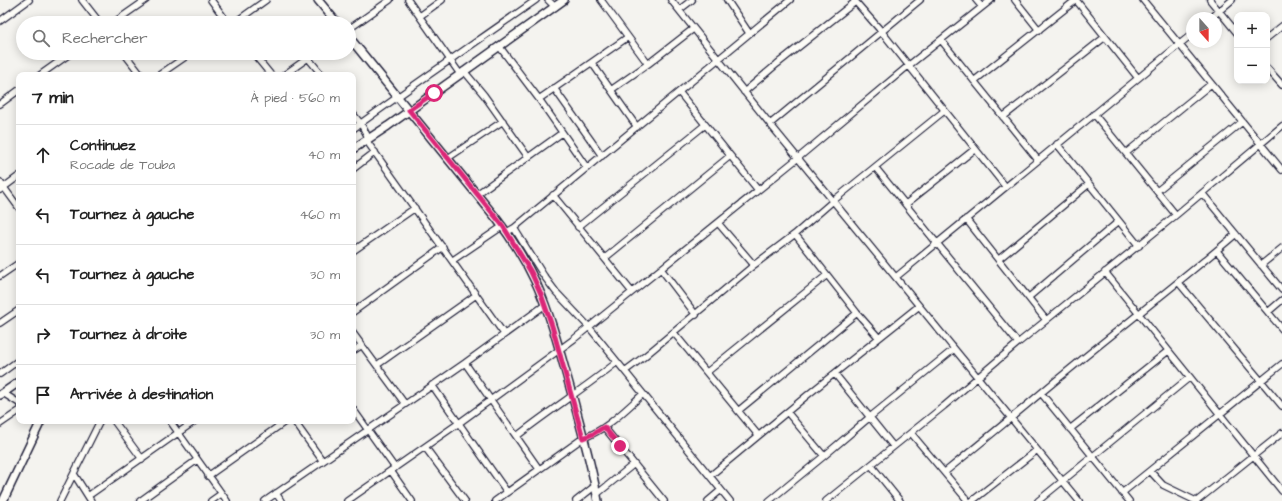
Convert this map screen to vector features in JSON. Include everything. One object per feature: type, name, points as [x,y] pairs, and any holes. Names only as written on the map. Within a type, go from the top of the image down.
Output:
[{"type":"main road","points":[[318,0],[331,16]]},
{"type":"main road","points":[[356,147],[564,0]]},
{"type":"main road","points":[[356,46],[505,229],[531,272],[545,305],[559,350],[572,395],[596,494]]},
{"type":"main road","points":[[1,394],[16,384]]},
{"type":"main road","points":[[3,501],[38,424]]},
{"type":"street","points":[[0,21],[29,0]]},
{"type":"street","points":[[82,0],[95,16]]},
{"type":"street","points":[[123,16],[146,0]]},
{"type":"street","points":[[212,0],[223,16]]},
{"type":"street","points":[[244,16],[266,0]]},
{"type":"street","points":[[356,24],[390,0]]},
{"type":"street","points":[[408,0],[451,60],[484,95],[528,157]]},
{"type":"street","points":[[420,16],[442,0]]},
{"type":"street","points":[[356,127],[397,96],[536,0]]},
{"type":"street","points":[[548,0],[555,7]]},
{"type":"street","points":[[601,0],[648,64]]},
{"type":"street","points":[[671,0],[717,59],[1079,501]]},
{"type":"street","points":[[679,10],[692,0]]},
{"type":"street","points":[[727,0],[749,33]]},
{"type":"street","points":[[453,260],[505,229],[514,228],[790,0]]},
{"type":"street","points":[[976,0],[982,7]]},
{"type":"street","points":[[347,501],[459,423],[559,350],[718,223],[908,66],[991,0]]},
{"type":"street","points":[[1015,0],[1039,30]]},
{"type":"street","points":[[974,81],[1076,0],[1138,78]]},
{"type":"street","points":[[1143,0],[1282,170]]},
{"type":"street","points":[[1210,0],[1234,29]]},
{"type":"street","points":[[1219,11],[1232,0]]},
{"type":"street","points":[[744,92],[854,1],[882,32],[1005,186]]},
{"type":"street","points":[[770,124],[918,1]]},
{"type":"street","points":[[1270,36],[1282,26]]},
{"type":"street","points":[[611,90],[648,64],[693,29]]},
{"type":"street","points":[[539,99],[628,37]]},
{"type":"street","points":[[1003,117],[1105,37]]},
{"type":"street","points":[[896,277],[1005,186],[1186,39]]},
{"type":"street","points":[[941,40],[1038,160]]},
{"type":"street","points":[[499,46],[539,99],[587,168]]},
{"type":"street","points":[[44,72],[61,60]]},
{"type":"street","points":[[129,60],[139,72]]},
{"type":"street","points":[[163,72],[181,60]]},
{"type":"street","points":[[259,60],[269,72]]},
{"type":"street","points":[[288,72],[305,60]]},
{"type":"street","points":[[310,60],[320,72]]},
{"type":"street","points":[[592,63],[637,127]]},
{"type":"street","points":[[1270,71],[1282,85]]},
{"type":"street","points":[[1126,153],[1211,84]]},
{"type":"street","points":[[554,88],[602,156]]},
{"type":"street","points":[[0,104],[16,92]]},
{"type":"street","points":[[679,92],[758,190]]},
{"type":"street","points":[[625,371],[674,333],[944,111]]},
{"type":"street","points":[[1094,114],[1176,215]]},
{"type":"street","points":[[356,118],[375,152],[504,334]]},
{"type":"street","points":[[448,158],[503,121]]},
{"type":"street","points":[[1157,191],[1242,122]]},
{"type":"street","points":[[578,227],[705,125]]},
{"type":"street","points":[[826,501],[1176,215],[1282,126]]},
{"type":"street","points":[[477,194],[562,133]]},
{"type":"street","points":[[1057,144],[1138,246]]},
{"type":"street","points":[[906,204],[975,149]]},
{"type":"street","points":[[356,167],[375,152]]},
{"type":"street","points":[[605,258],[730,156]]},
{"type":"street","points":[[875,167],[1018,343]]},
{"type":"street","points":[[2,189],[16,178]]},
{"type":"street","points":[[0,182],[2,189],[16,205]]},
{"type":"street","points":[[999,259],[1089,184]]},
{"type":"street","points":[[1202,193],[1282,290]]},
{"type":"street","points":[[553,195],[632,292]]},
{"type":"street","points":[[356,249],[415,208]]},
{"type":"street","points":[[966,219],[1046,320]]},
{"type":"street","points":[[1029,297],[1119,221]]},
{"type":"street","points":[[718,223],[754,266]]},
{"type":"street","points":[[514,228],[544,276],[556,292],[625,371],[730,501]]},
{"type":"street","points":[[795,234],[857,314],[878,338]]},
{"type":"street","points":[[945,472],[1179,283],[1236,234]]},
{"type":"street","points":[[356,310],[443,247]]},
{"type":"street","points":[[1261,264],[1282,248]]},
{"type":"street","points":[[1217,250],[1282,329]]},
{"type":"street","points":[[0,276],[16,265]]},
{"type":"street","points":[[661,269],[696,314]]},
{"type":"street","points":[[1105,272],[1282,492]]},
{"type":"street","points":[[707,372],[827,276]]},
{"type":"street","points":[[1179,283],[1282,406]]},
{"type":"street","points":[[377,365],[476,295]]},
{"type":"street","points":[[1268,312],[1282,300]]},
{"type":"street","points":[[265,501],[545,305]]},
{"type":"street","points":[[710,476],[919,306]]},
{"type":"street","points":[[0,323],[16,312]]},
{"type":"street","points":[[738,411],[857,314]]},
{"type":"street","points":[[674,333],[758,436]]},
{"type":"street","points":[[356,337],[405,404]]},
{"type":"street","points":[[356,349],[362,345]]},
{"type":"street","points":[[768,501],[954,349]]},
{"type":"street","points":[[1070,429],[1168,351]]},
{"type":"street","points":[[0,374],[16,362]]},
{"type":"street","points":[[465,362],[539,469]]},
{"type":"street","points":[[517,436],[572,395],[584,388],[617,362]]},
{"type":"street","points":[[1122,493],[1282,364]]},
{"type":"street","points":[[835,374],[893,446]]},
{"type":"street","points":[[1038,501],[1190,377]]},
{"type":"street","points":[[432,385],[507,492]]},
{"type":"street","points":[[1041,393],[1129,501]]},
{"type":"street","points":[[1,394],[16,402]]},
{"type":"street","points":[[495,501],[583,438],[604,427],[643,394]]},
{"type":"street","points":[[787,412],[824,456]]},
{"type":"street","points":[[0,424],[16,413]]},
{"type":"street","points":[[356,413],[412,501]]},
{"type":"street","points":[[60,501],[99,424]]},
{"type":"street","points":[[116,424],[142,460]]},
{"type":"street","points":[[172,424],[226,501]]},
{"type":"street","points":[[74,474],[89,499],[191,424]]},
{"type":"street","points":[[208,476],[282,424]]},
{"type":"street","points":[[296,424],[322,460]]},
{"type":"street","points":[[604,427],[664,501]]},
{"type":"street","points":[[911,432],[968,501]]},
{"type":"street","points":[[1150,471],[1163,486],[1196,501],[1282,434]]},
{"type":"street","points":[[425,447],[465,501]]},
{"type":"street","points":[[972,501],[1037,450]]},
{"type":"street","points":[[140,501],[197,460]]},
{"type":"street","points":[[576,501],[596,494],[634,464]]},
{"type":"street","points":[[871,465],[900,501]]},
{"type":"street","points":[[708,501],[721,490]]},
{"type":"street","points":[[276,493],[281,501]]},
{"type":"street","points":[[211,501],[221,494]]},
{"type":"route","points":[[434,93],[409,110],[503,226],[531,272],[541,294],[552,326],[583,438],[590,436],[604,427],[620,446]]}]
